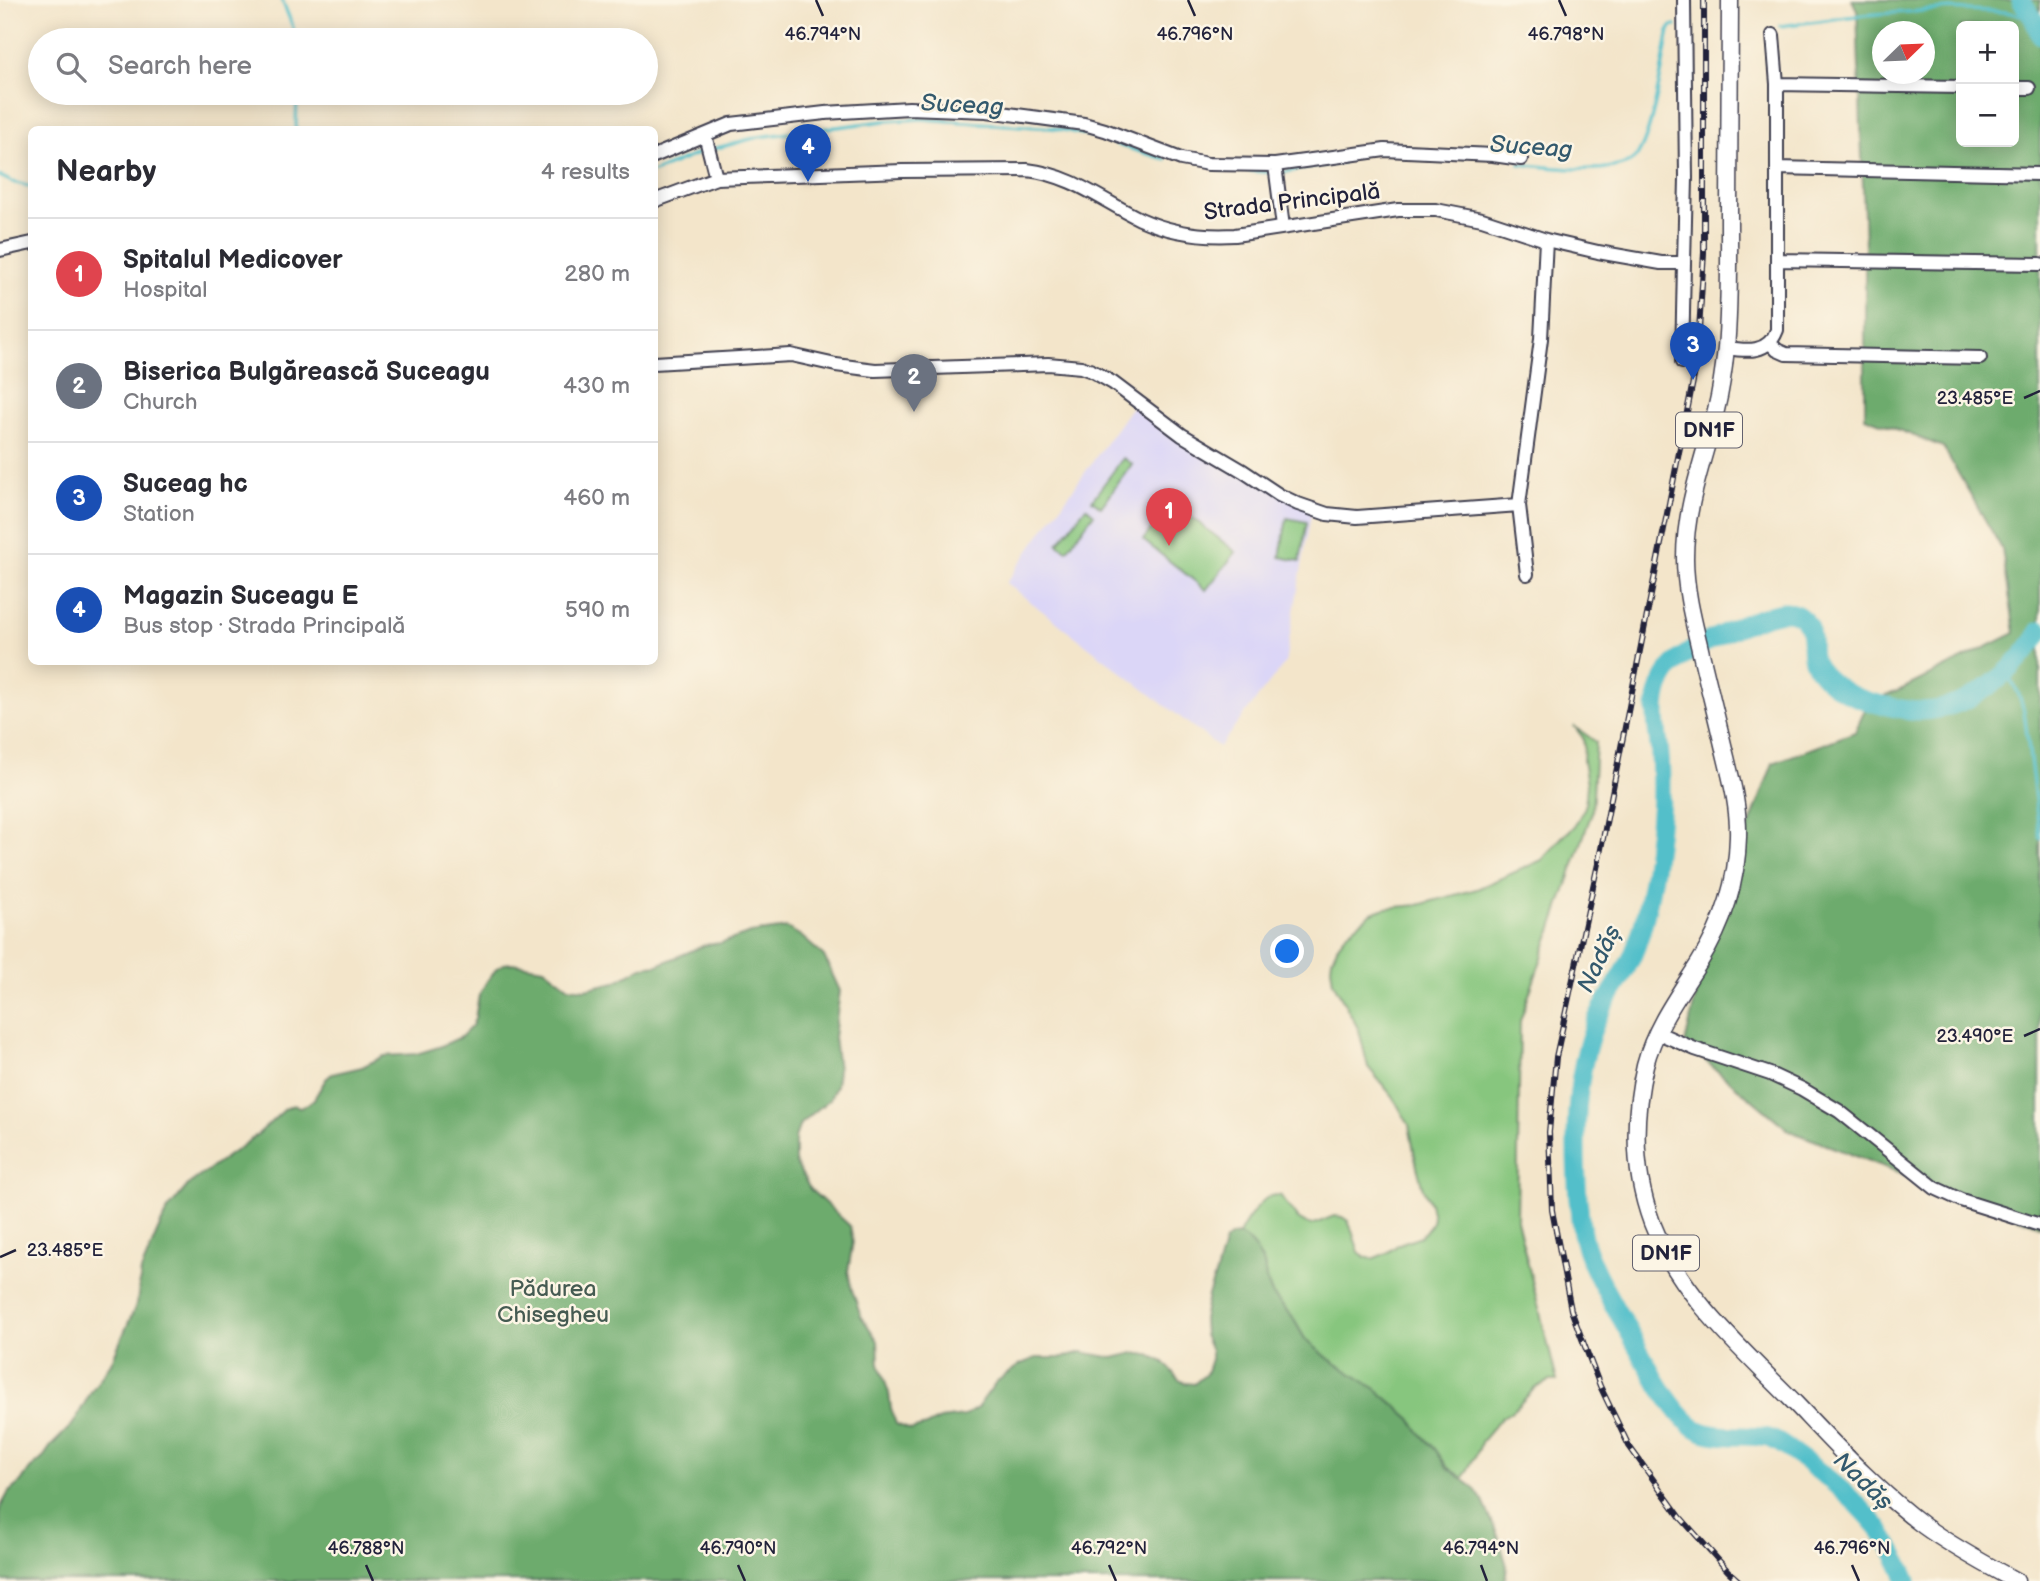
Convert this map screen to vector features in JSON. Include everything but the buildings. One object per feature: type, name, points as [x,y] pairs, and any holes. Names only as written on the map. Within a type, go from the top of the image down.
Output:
[{"type":"main road","name":"DN1F","points":[[1730,0],[1726,348],[1716,410],[1695,486],[1687,529],[1685,566],[1690,608],[1732,778],[1738,821],[1737,854],[1731,892],[1716,933],[1656,1032],[1649,1049],[1636,1125],[1642,1190],[1651,1222],[1676,1271],[1719,1325],[1890,1498],[1929,1530],[2016,1581]]},
{"type":"street","points":[[1682,362],[1686,204],[1685,0]]},
{"type":"street","points":[[1726,348],[1753,350],[1769,344],[1777,330],[1777,85],[1773,36]]},
{"type":"street","points":[[1777,85],[1956,87]]},
{"type":"street","points":[[2019,88],[2029,88]]},
{"type":"street","points":[[658,154],[731,124],[887,108],[962,109],[1084,124],[1181,159],[1275,171],[1385,150],[1493,155],[1521,159]]},
{"type":"street","points":[[705,135],[715,173]]},
{"type":"street","points":[[1777,168],[2040,174]]},
{"type":"street","name":"Strada Principală","points":[[658,199],[715,173],[1037,171],[1072,181],[1134,215],[1176,232],[1219,236],[1398,210],[1427,209],[1482,219],[1546,240],[1661,263],[1684,263]]},
{"type":"street","points":[[1275,171],[1283,228]]},
{"type":"street","points":[[1527,574],[1519,505],[1541,339],[1546,240]]},
{"type":"street","points":[[0,250],[28,244]]},
{"type":"street","points":[[1777,260],[2040,264]]},
{"type":"street","points":[[1769,344],[1786,354],[1980,358]]},
{"type":"street","points":[[658,363],[792,355],[875,370],[1048,364],[1081,367],[1114,383],[1182,436],[1279,495],[1318,512],[1357,517],[1519,505]]},
{"type":"street","points":[[1656,1032],[1695,1049],[1770,1074],[1802,1089],[1839,1111],[1935,1188],[1961,1200],[2040,1225]]},
{"type":"shaded area","points":[[1136,401],[1312,509],[1285,663],[1219,747],[1006,583]]},
{"type":"green space","points":[[1852,0],[2040,0],[2040,1226],[1790,1131],[1685,1044],[1712,925],[1773,763],[1855,732],[1868,703],[2015,633],[2002,549],[1943,447],[1865,417],[1865,247],[1857,10]]},
{"type":"green space","points":[[1123,458],[1132,464],[1101,507],[1092,500]]},
{"type":"green space","points":[[1172,502],[1236,552],[1206,590],[1143,540]]},
{"type":"green space","points":[[1086,507],[1094,514],[1067,550],[1058,544]]},
{"type":"green space","points":[[1287,518],[1307,522],[1300,561],[1280,557]]},
{"type":"green space","points":[[1574,726],[1596,742],[1592,812],[1520,1021],[1517,1220],[1557,1381],[1549,1381],[1535,1388],[1514,1410],[1501,1418],[1481,1442],[1463,1478],[1448,1468],[1411,1419],[1376,1389],[1329,1359],[1305,1339],[1293,1318],[1272,1294],[1264,1264],[1251,1244],[1239,1235],[1260,1204],[1275,1195],[1280,1195],[1298,1219],[1305,1223],[1312,1225],[1334,1216],[1342,1217],[1348,1221],[1359,1252],[1372,1259],[1399,1244],[1421,1236],[1431,1225],[1433,1218],[1430,1203],[1417,1167],[1409,1125],[1393,1097],[1368,1067],[1359,1030],[1333,982],[1332,959],[1347,933],[1372,913],[1386,908],[1418,905],[1477,889],[1542,860],[1574,827],[1585,807],[1587,784],[1583,738]]},
{"type":"green space","name":"Pădurea Chisegheu","points":[[787,928],[824,956],[840,991],[834,1037],[838,1070],[836,1085],[830,1099],[800,1124],[795,1138],[795,1162],[810,1189],[850,1226],[853,1241],[848,1271],[851,1287],[861,1316],[878,1341],[879,1364],[896,1424],[911,1430],[940,1419],[964,1416],[977,1408],[996,1382],[1021,1364],[1036,1358],[1059,1358],[1082,1352],[1113,1358],[1134,1353],[1149,1355],[1164,1362],[1179,1380],[1194,1384],[1206,1374],[1211,1359],[1211,1351],[1204,1335],[1203,1319],[1208,1295],[1225,1241],[1231,1236],[1239,1235],[1256,1250],[1264,1264],[1272,1294],[1293,1318],[1305,1339],[1329,1359],[1376,1389],[1411,1419],[1448,1468],[1474,1488],[1483,1501],[1498,1536],[1507,1566],[1505,1581],[0,1581],[0,1508],[9,1492],[73,1424],[111,1363],[137,1303],[141,1271],[157,1233],[167,1211],[189,1184],[257,1135],[285,1109],[293,1105],[300,1107],[308,1104],[332,1074],[362,1067],[384,1056],[416,1054],[461,1037],[472,1026],[479,995],[487,981],[497,968],[504,964],[544,968],[569,987],[585,989],[615,982],[642,967],[658,965],[705,945],[721,943],[751,933]]},
{"type":"waterway","points":[[282,0],[293,28]]},
{"type":"waterway","name":"Suceag","points":[[2021,0],[2040,35]]},
{"type":"waterway","name":"Suceag","points":[[1780,26],[1863,15],[1950,9],[2006,12],[2033,18]]},
{"type":"waterway","name":"Suceag","points":[[1520,164],[1594,169],[1609,168],[1633,160],[1646,138],[1669,30],[1676,26]]},
{"type":"waterway","points":[[296,126],[297,105]]},
{"type":"waterway","name":"Suceag","points":[[658,170],[702,152],[758,137],[884,121],[922,119],[1053,128],[1103,138],[1165,159]]},
{"type":"waterway","name":"Suceag","points":[[1280,173],[1342,162]]},
{"type":"waterway","name":"Suceag","points":[[1242,170],[1273,173]]},
{"type":"waterway","name":"Suceag","points":[[0,176],[28,186]]},
{"type":"waterway","name":"Nadăș","points":[[1907,1581],[1890,1545],[1877,1526],[1849,1496],[1817,1470],[1769,1438],[1706,1433],[1699,1430],[1680,1414],[1663,1391],[1601,1282],[1583,1239],[1576,1154],[1577,1109],[1583,1064],[1596,1021],[1632,956],[1644,920],[1654,869],[1660,811],[1661,768],[1656,725],[1657,697],[1669,670],[1677,662],[1689,652],[1742,625],[1775,614],[1791,613],[1800,616],[1806,623],[1810,632],[1813,660],[1835,686],[1866,701],[1921,711],[1957,704],[1990,686],[2018,660],[2040,631]]},
{"type":"waterway","points":[[2002,674],[2017,690],[2024,711],[2040,838]]},
{"type":"railway","points":[[1704,0],[1704,253],[1697,361],[1599,859],[1556,1057],[1549,1132],[1552,1210],[1571,1310],[1600,1386],[1629,1446],[1681,1518],[1739,1581]]},
{"type":"place","name":"Magazin Suceagu E","points":[[808,182]]},
{"type":"place","name":"Suceag hc","points":[[1693,380]]},
{"type":"place","name":"Biserica Bulgărească Suceagu","points":[[914,412]]},
{"type":"place","name":"Spitalul Medicover","points":[[1169,546]]}]
